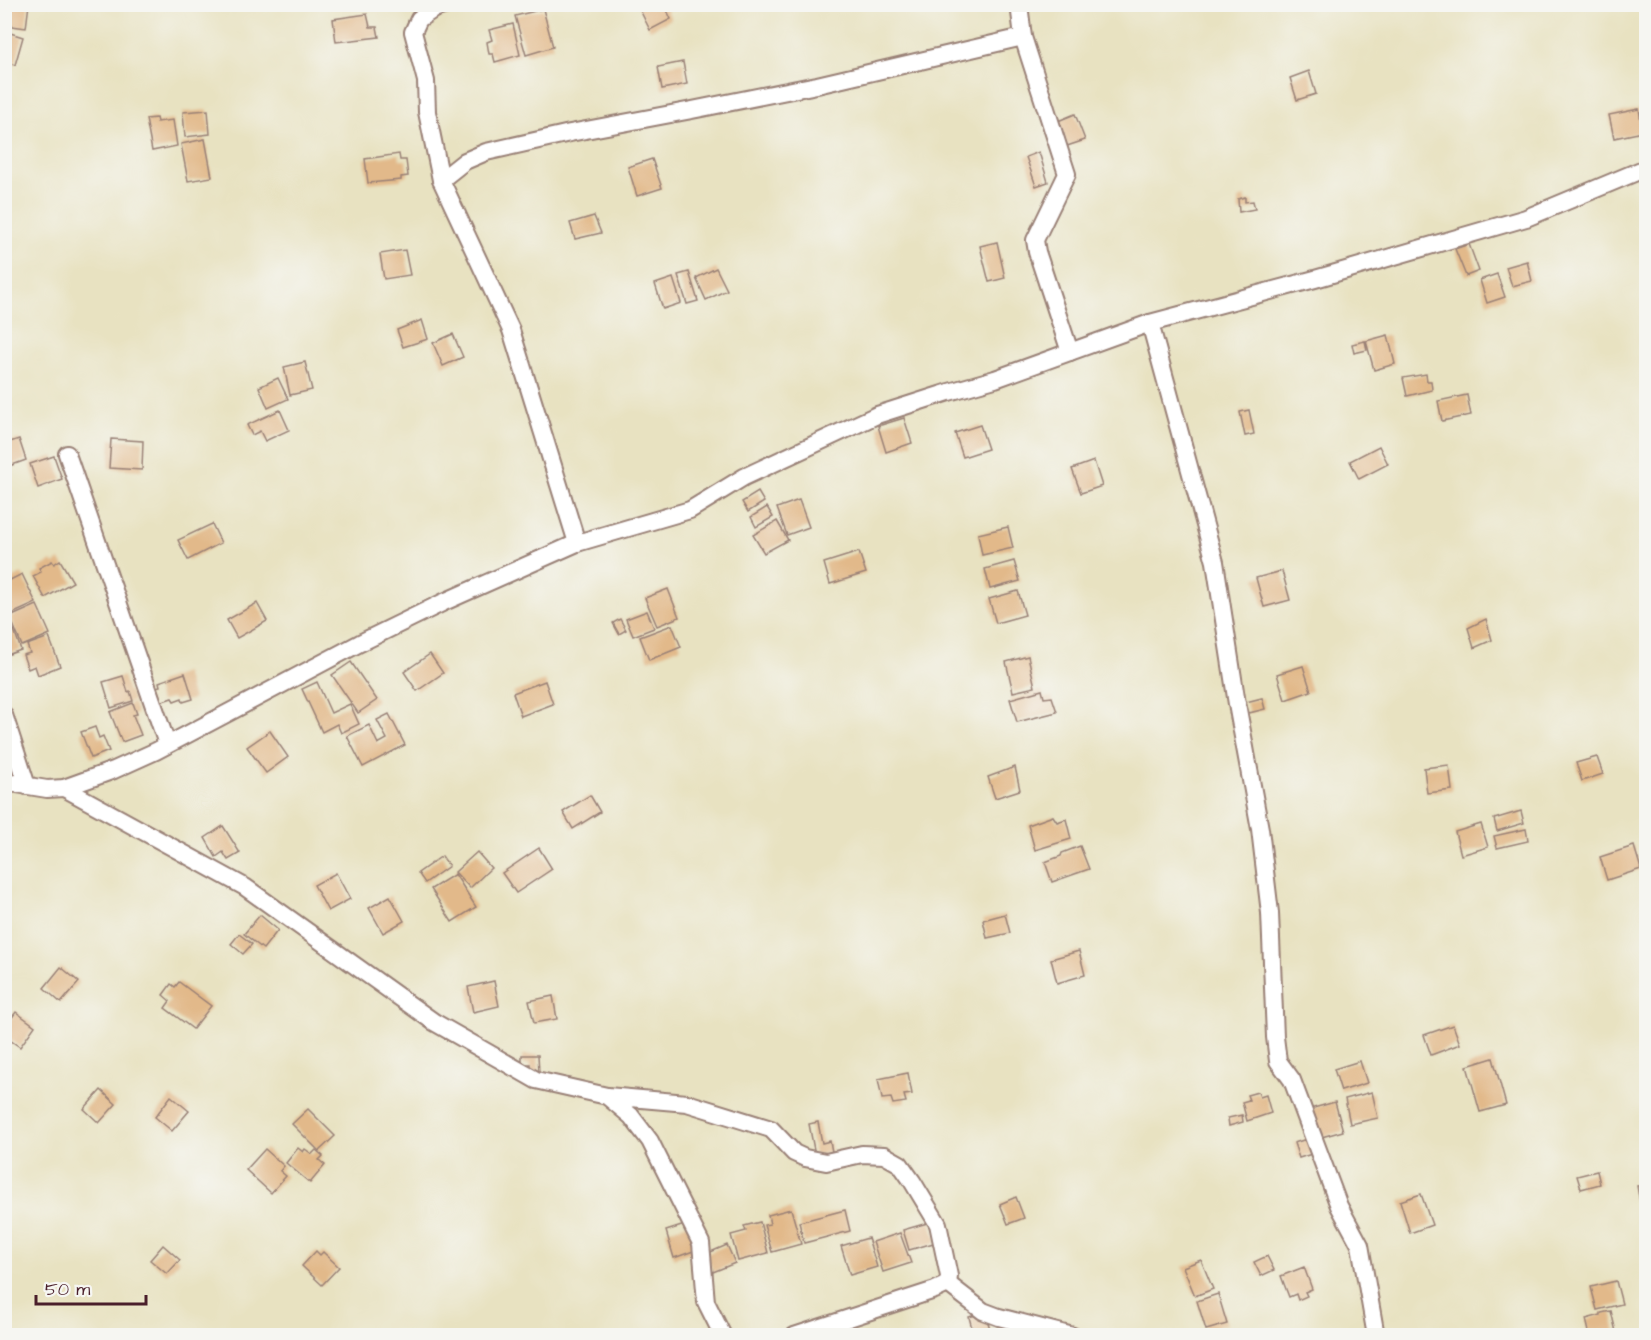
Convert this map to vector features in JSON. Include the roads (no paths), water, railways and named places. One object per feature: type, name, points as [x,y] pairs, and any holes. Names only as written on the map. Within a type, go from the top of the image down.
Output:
[{"type":"street","points":[[449,4],[434,9],[419,19],[414,32],[426,81],[426,112],[441,180],[511,330],[578,543]]},
{"type":"street","points":[[1019,4],[1023,38],[1067,174],[1035,240],[1070,352]]},
{"type":"street","points":[[441,180],[465,160],[486,152],[570,133],[817,85],[1023,38]]},
{"type":"street","points":[[4,782],[47,789],[64,788],[114,770],[156,751],[444,602],[578,543],[690,510],[744,477],[877,415],[995,379],[1150,323],[1315,279],[1527,218],[1647,168]]},
{"type":"street","points":[[1150,323],[1215,562],[1237,704],[1260,829],[1270,913],[1278,1061],[1292,1080],[1340,1206],[1360,1245],[1376,1335]]},
{"type":"street","points":[[67,454],[168,744]]},
{"type":"street","points":[[4,715],[27,786]]},
{"type":"street","points":[[64,788],[245,887],[444,1027],[536,1080],[607,1096],[687,1103],[771,1129],[794,1152],[805,1158],[826,1162],[862,1154],[884,1155],[900,1164],[938,1224],[949,1276],[948,1284]]},
{"type":"street","points":[[607,1096],[631,1116],[650,1141],[701,1243],[706,1302],[723,1335]]},
{"type":"street","points":[[794,1335],[924,1294],[948,1284]]},
{"type":"street","points":[[948,1284],[983,1311],[1073,1335]]}]
